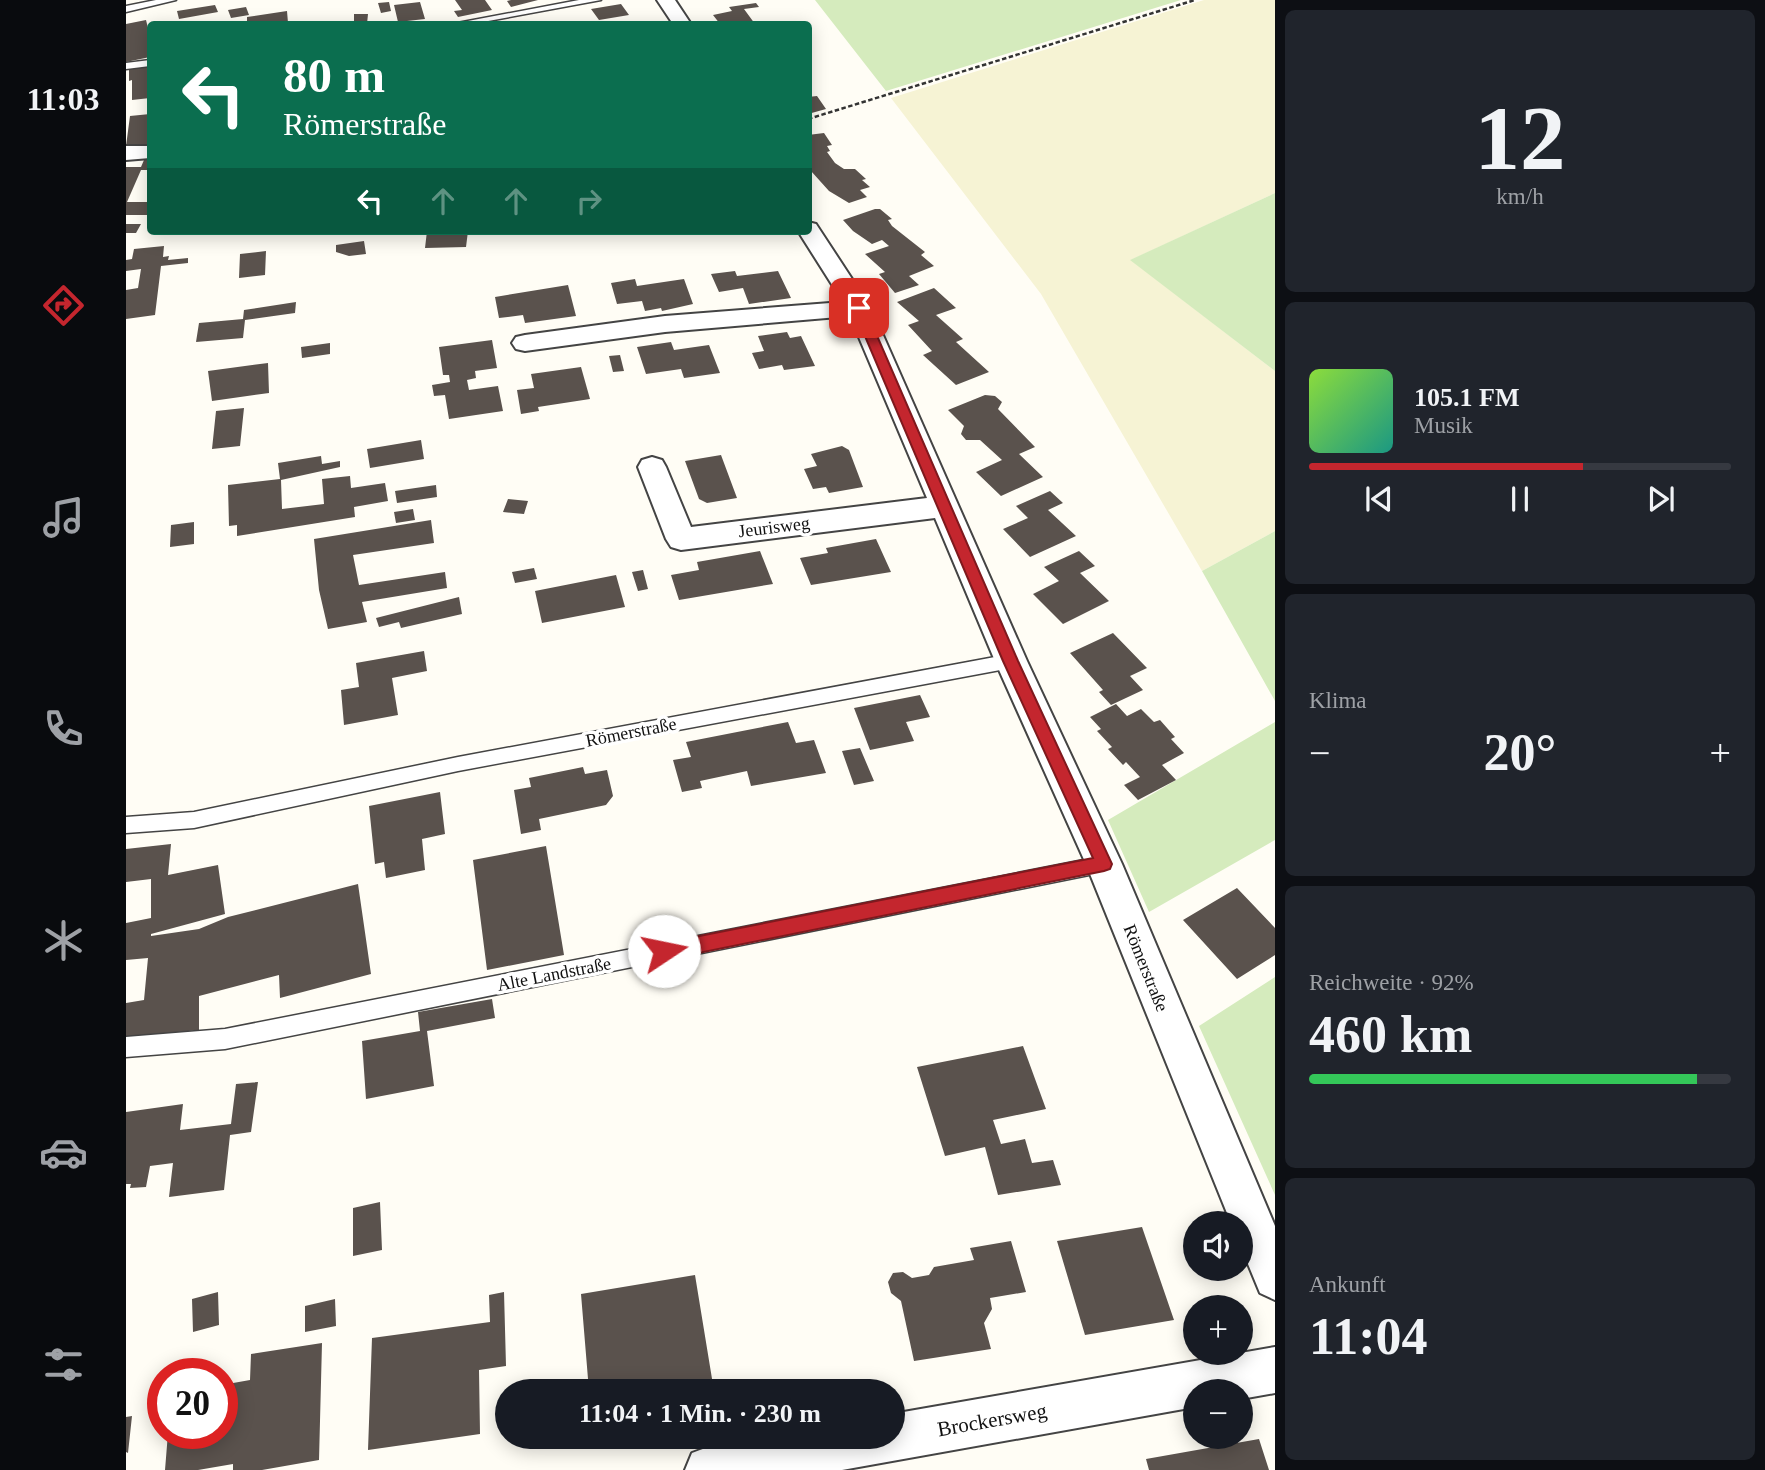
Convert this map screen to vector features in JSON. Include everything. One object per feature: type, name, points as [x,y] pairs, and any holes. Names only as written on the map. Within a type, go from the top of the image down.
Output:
[{"type":"street","points":[[666,0],[680,21]]},
{"type":"street","points":[[126,153],[147,152]]},
{"type":"street","name":"Römerstraße","points":[[812,235],[859,308],[1011,661],[1104,864],[1275,1279]]},
{"type":"street","points":[[525,343],[665,324],[859,308]]},
{"type":"street","name":"Jeurisweg","points":[[652,467],[681,539],[945,506]]},
{"type":"street","name":"Brockersweg","points":[[709,1470],[1275,1370]]},
{"type":"lane","points":[[126,9],[171,0]]},
{"type":"lane","points":[[474,21],[596,0]]},
{"type":"lane","points":[[126,66],[147,63]]},
{"type":"lane","name":"Römerstraße","points":[[126,825],[194,820],[458,764],[1011,661]]},
{"type":"lane","name":"Alte Landstraße","points":[[126,1047],[225,1039],[1104,864]]},
{"type":"path","points":[[812,118],[1195,0]]},
{"type":"shaded area","points":[[1204,0],[1275,0],[1275,193],[1131,260],[1275,371],[1275,531],[1202,571],[1041,294],[891,98]]},
{"type":"green space","points":[[815,0],[1181,0],[886,91]]},
{"type":"green space","points":[[1275,193],[1275,371],[1130,260]]},
{"type":"green space","points":[[1275,531],[1275,701],[1202,571]]},
{"type":"green space","points":[[1275,722],[1275,840],[1149,912],[1108,820]]},
{"type":"green space","points":[[1275,977],[1275,1195],[1199,1026]]},
{"type":"building","points":[[455,0],[485,0],[492,10],[458,17],[454,11],[462,10]]},
{"type":"building","points":[[511,0],[538,0],[511,7],[507,1]]},
{"type":"building","points":[[389,2],[391,11],[381,13],[378,3]]},
{"type":"building","points":[[420,2],[425,19],[398,21],[394,5]]},
{"type":"building","points":[[756,3],[759,7],[744,9],[753,21],[718,21],[713,15],[732,11],[729,7]]},
{"type":"building","points":[[621,4],[629,15],[599,20],[591,9]]},
{"type":"building","points":[[215,5],[218,12],[179,19],[177,11]]},
{"type":"building","points":[[246,7],[249,15],[231,18],[228,10]]},
{"type":"building","points":[[287,11],[288,21],[247,21],[247,17]]},
{"type":"building","points":[[354,14],[368,14],[367,21],[354,21]]},
{"type":"building","points":[[146,20],[147,58],[126,62],[126,24]]},
{"type":"building","points":[[147,66],[147,98],[132,100],[129,69]]},
{"type":"building","points":[[817,96],[826,109],[812,113],[812,97]]},
{"type":"building","points":[[147,114],[147,145],[126,146],[130,116]]},
{"type":"building","points":[[824,133],[832,145],[827,146],[830,151],[827,152],[835,163],[844,169],[855,169],[866,179],[862,180],[870,187],[860,190],[867,197],[849,203],[829,191],[812,172],[812,134]]},
{"type":"building","points":[[144,160],[147,160],[147,170],[141,170],[127,202],[147,202],[147,215],[126,215],[126,167],[141,167]]},
{"type":"building","points":[[880,209],[892,219],[888,220],[892,226],[925,252],[921,255],[934,266],[909,276],[919,285],[895,293],[879,274],[885,272],[865,254],[889,246],[882,240],[872,244],[843,220]]},
{"type":"building","points":[[126,224],[141,224],[136,233],[126,233]]},
{"type":"building","points":[[427,235],[468,235],[466,247],[425,248]]},
{"type":"building","points":[[364,241],[366,254],[349,256],[336,252],[336,245]]},
{"type":"building","points":[[164,246],[163,257],[169,256],[168,260],[188,258],[188,263],[161,266],[155,315],[126,319],[126,290],[138,288],[141,269],[126,271],[126,260],[132,259],[134,249]]},
{"type":"building","points":[[266,251],[265,275],[239,278],[240,254]]},
{"type":"building","points":[[735,271],[737,276],[778,271],[791,298],[749,304],[743,288],[719,292],[711,274]]},
{"type":"building","points":[[635,279],[637,286],[684,279],[693,304],[662,311],[661,308],[645,311],[642,301],[617,304],[611,283]]},
{"type":"building","points":[[568,285],[576,316],[525,323],[523,315],[499,318],[495,297]]},
{"type":"building","points":[[934,288],[956,308],[936,315],[963,339],[956,342],[989,372],[956,385],[923,355],[932,351],[908,325],[919,321],[897,302]]},
{"type":"building","points":[[296,302],[295,313],[245,320],[243,338],[196,342],[199,323],[243,319],[244,310]]},
{"type":"building","points":[[787,332],[790,338],[801,336],[815,366],[784,370],[782,365],[759,369],[752,353],[764,351],[758,336]]},
{"type":"building","points":[[492,340],[497,368],[475,371],[476,378],[467,380],[469,390],[498,386],[503,411],[449,419],[445,395],[434,396],[432,385],[450,382],[449,375],[443,375],[439,347]]},
{"type":"building","points":[[671,342],[674,350],[709,345],[720,373],[684,378],[681,369],[646,374],[637,347]]},
{"type":"building","points":[[330,343],[330,354],[302,358],[301,347]]},
{"type":"building","points":[[620,355],[624,371],[613,372],[609,356]]},
{"type":"building","points":[[268,363],[269,393],[212,401],[208,371]]},
{"type":"building","points":[[581,367],[590,399],[538,407],[539,411],[521,414],[517,390],[534,388],[531,374]]},
{"type":"building","points":[[985,395],[995,396],[1002,402],[998,409],[1035,447],[1019,454],[1043,477],[1001,496],[976,472],[1002,460],[980,440],[966,440],[961,434],[964,426],[948,410]]},
{"type":"building","points":[[244,408],[240,446],[212,449],[216,411]]},
{"type":"building","points":[[421,440],[424,459],[370,468],[367,449]]},
{"type":"building","points":[[842,446],[849,450],[863,487],[829,493],[826,487],[813,489],[804,469],[817,466],[811,454]]},
{"type":"building","points":[[721,455],[737,498],[707,503],[699,499],[685,461]]},
{"type":"building","points":[[321,456],[322,464],[340,461],[340,467],[281,480],[282,509],[324,504],[322,479],[350,476],[351,488],[385,483],[388,501],[354,507],[355,517],[237,536],[237,525],[229,526],[228,485],[280,479],[278,463]]},
{"type":"building","points":[[436,485],[437,497],[397,503],[395,491]]},
{"type":"building","points":[[1050,491],[1063,503],[1048,510],[1076,536],[1030,557],[1003,529],[1028,518],[1016,506]]},
{"type":"building","points":[[508,499],[528,501],[524,514],[503,512]]},
{"type":"building","points":[[413,509],[415,520],[396,523],[394,512]]},
{"type":"building","points":[[431,520],[434,543],[353,555],[359,585],[445,572],[447,588],[362,602],[367,622],[328,629],[319,590],[314,539]]},
{"type":"building","points":[[194,522],[194,544],[170,547],[171,525]]},
{"type":"building","points":[[876,539],[891,572],[811,585],[800,558],[828,553],[826,548]]},
{"type":"building","points":[[760,551],[773,584],[679,600],[671,575],[699,570],[697,562]]},
{"type":"building","points":[[1079,551],[1095,566],[1080,573],[1109,601],[1063,624],[1033,594],[1059,581],[1044,567]]},
{"type":"building","points":[[534,568],[537,579],[515,583],[512,572]]},
{"type":"building","points":[[643,570],[648,589],[638,591],[632,572]]},
{"type":"building","points":[[616,575],[625,607],[542,623],[535,591]]},
{"type":"building","points":[[459,597],[462,614],[401,628],[399,622],[379,627],[376,618]]},
{"type":"building","points":[[1113,633],[1147,668],[1130,676],[1143,690],[1111,705],[1099,692],[1103,690],[1070,653]]},
{"type":"building","points":[[424,651],[427,671],[392,678],[398,715],[344,725],[341,690],[359,687],[356,663]]},
{"type":"building","points":[[920,695],[930,717],[906,722],[914,741],[870,750],[854,708]]},
{"type":"building","points":[[1116,704],[1127,716],[1141,709],[1154,722],[1160,720],[1175,737],[1171,739],[1184,753],[1162,765],[1176,780],[1138,800],[1124,785],[1140,777],[1126,762],[1123,765],[1108,749],[1112,747],[1097,731],[1101,729],[1090,717]]},
{"type":"building","points":[[788,722],[796,743],[814,740],[826,773],[751,786],[747,771],[700,781],[702,788],[682,792],[673,760],[691,757],[686,742]]},
{"type":"building","points":[[860,748],[874,781],[854,785],[842,751]]},
{"type":"building","points":[[583,767],[585,774],[607,770],[613,796],[606,805],[539,819],[541,830],[521,834],[514,790],[531,787],[529,778]]},
{"type":"building","points":[[440,792],[445,834],[422,839],[425,870],[386,878],[384,862],[375,864],[369,806]]},
{"type":"building","points":[[171,844],[168,875],[218,865],[225,914],[151,936],[199,929],[228,917],[358,884],[371,974],[280,998],[279,975],[199,996],[199,1030],[126,1037],[126,1003],[144,1000],[148,958],[126,960],[126,923],[151,918],[151,879],[126,882],[126,849]]},
{"type":"building","points":[[546,846],[564,955],[487,970],[473,860]]},
{"type":"building","points":[[1237,888],[1275,928],[1275,955],[1237,979],[1183,920]]},
{"type":"building","points":[[492,999],[495,1018],[427,1031],[434,1086],[366,1099],[362,1041],[420,1031],[418,1012]]},
{"type":"building","points":[[1023,1046],[1046,1109],[993,1120],[1001,1144],[1025,1139],[1032,1163],[1053,1160],[1061,1185],[998,1195],[985,1147],[945,1156],[917,1067]]},
{"type":"building","points":[[258,1082],[251,1132],[230,1135],[224,1190],[169,1197],[173,1163],[150,1166],[146,1187],[130,1188],[131,1184],[126,1184],[126,1112],[183,1104],[180,1130],[231,1124],[236,1084]]},
{"type":"building","points":[[380,1202],[382,1250],[353,1256],[353,1208]]},
{"type":"building","points":[[1142,1227],[1174,1320],[1085,1335],[1057,1241]]},
{"type":"building","points":[[1011,1241],[1026,1292],[990,1298],[992,1309],[984,1323],[991,1349],[914,1361],[901,1301],[891,1293],[888,1282],[893,1273],[903,1272],[912,1278],[929,1275],[934,1267],[974,1260],[970,1248]]},
{"type":"building","points":[[695,1275],[712,1379],[588,1379],[581,1294]]},
{"type":"building","points":[[218,1292],[219,1325],[193,1332],[192,1299]]},
{"type":"building","points":[[504,1292],[506,1366],[479,1370],[480,1434],[368,1450],[372,1338],[490,1322],[489,1295]]},
{"type":"building","points":[[335,1299],[336,1326],[305,1332],[305,1306]]},
{"type":"building","points":[[322,1343],[319,1460],[262,1470],[233,1470],[233,1464],[198,1470],[165,1470],[167,1449],[238,1449],[238,1382],[250,1380],[251,1354]]},
{"type":"building","points":[[132,1416],[128,1453],[126,1417]]},
{"type":"building","points":[[1259,1439],[1269,1470],[1149,1470],[1146,1459],[1202,1449],[1253,1449],[1253,1440]]},
{"type":"route","points":[[664,951],[1104,864],[1011,661],[859,308]]}]
